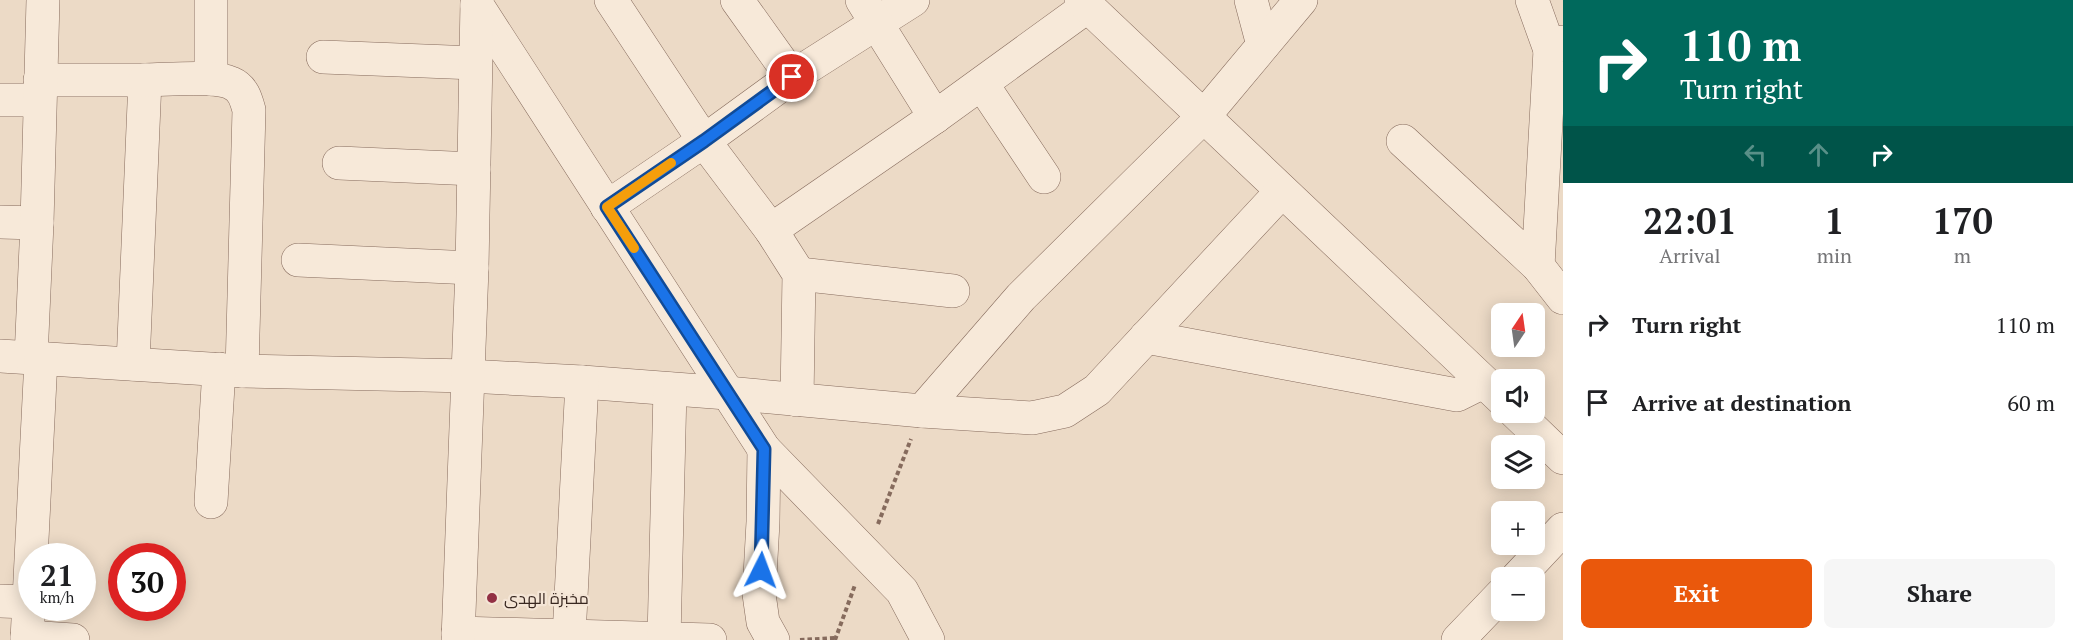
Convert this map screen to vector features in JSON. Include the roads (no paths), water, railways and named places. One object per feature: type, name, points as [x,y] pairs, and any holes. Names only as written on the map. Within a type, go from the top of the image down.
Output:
[{"type":"street","points":[[43,0],[37,223],[24,358],[14,601],[27,638],[73,640]]},
{"type":"street","points":[[211,0],[211,79]]},
{"type":"street","points":[[611,0],[704,141],[771,230],[799,274],[796,400]]},
{"type":"street","points":[[737,0],[792,77]]},
{"type":"street","points":[[607,207],[792,77],[869,11],[913,0]]},
{"type":"street","points":[[1251,0],[1263,45]]},
{"type":"street","points":[[922,411],[1021,297],[1204,116],[1300,0]]},
{"type":"street","points":[[1532,0],[1556,46],[1538,266]]},
{"type":"street","points":[[477,3],[472,268],[458,637],[711,640]]},
{"type":"street","points":[[477,3],[764,449],[902,591],[928,640]]},
{"type":"street","points":[[771,230],[982,84],[1084,3],[1491,389]]},
{"type":"street","points":[[869,11],[935,117]]},
{"type":"street","points":[[323,57],[475,63]]},
{"type":"street","points":[[0,100],[40,90],[145,80],[211,79],[231,83],[246,99],[249,110],[230,370],[210,502]]},
{"type":"street","points":[[134,364],[145,80]]},
{"type":"street","points":[[982,84],[1044,177]]},
{"type":"street","points":[[1403,141],[1538,266],[1563,298]]},
{"type":"street","points":[[339,163],[474,169]]},
{"type":"street","points":[[24,358],[230,370],[468,376],[582,382],[1032,418],[1065,411],[1097,390],[1282,191]]},
{"type":"street","points":[[0,222],[37,223]]},
{"type":"street","points":[[298,260],[472,268]]},
{"type":"street","points":[[799,274],[953,291]]},
{"type":"street","points":[[1146,337],[1457,395],[1491,390]]},
{"type":"street","points":[[569,638],[582,382]]},
{"type":"street","points":[[664,639],[670,389]]},
{"type":"street","points":[[1526,423],[1563,458]]},
{"type":"street","points":[[764,449],[759,594],[763,622],[773,640]]},
{"type":"street","points":[[1527,567],[1563,529]]},
{"type":"street","points":[[1458,640],[1491,606]]},
{"type":"place","name":"مخبزة الهدى","points":[[492,598]]}]
